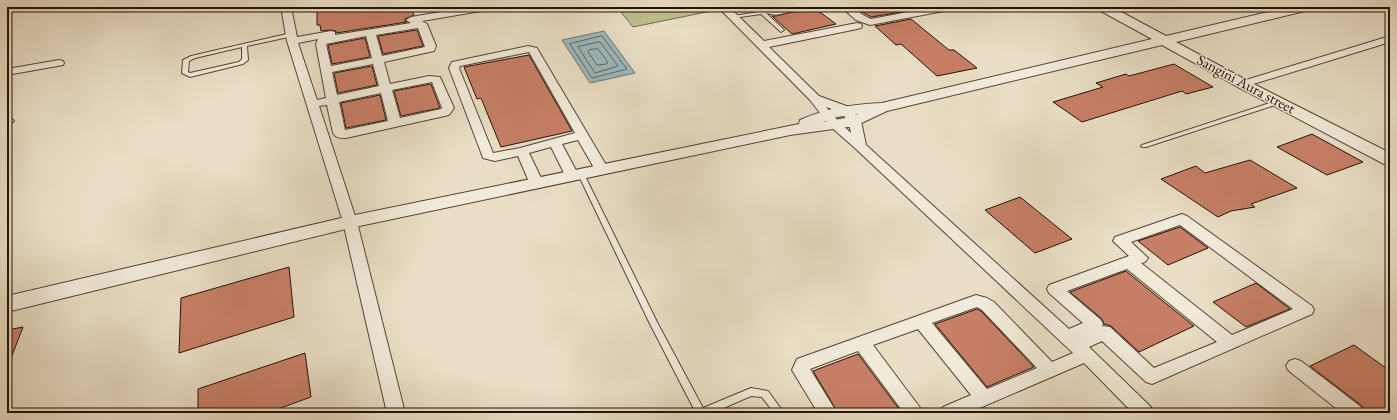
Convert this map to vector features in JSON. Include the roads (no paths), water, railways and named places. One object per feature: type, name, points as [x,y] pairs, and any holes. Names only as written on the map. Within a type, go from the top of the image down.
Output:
[{"type":"street","points":[[286,7],[292,38],[350,222],[396,413]]},
{"type":"street","points":[[292,38],[487,7]]},
{"type":"street","points":[[723,7],[815,98],[829,120],[860,146],[1076,346],[1144,413]]},
{"type":"street","points":[[846,7],[860,18],[870,22],[924,9],[949,7]]},
{"type":"street","name":"Sangini Aura street","points":[[1103,7],[1243,84],[1390,160]]},
{"type":"street","points":[[7,304],[350,222],[790,130],[1164,40],[1283,9],[1305,7]]},
{"type":"street","points":[[312,104],[332,100],[385,89],[435,79],[448,108],[445,112],[340,134],[332,100],[321,42],[421,23],[431,46],[428,50],[327,70]]},
{"type":"street","points":[[761,45],[857,26]]},
{"type":"street","points":[[370,32],[395,123]]},
{"type":"street","points":[[1243,84],[1390,39]]},
{"type":"street","points":[[582,135],[495,157],[488,155],[454,68],[456,64],[528,49],[533,50],[582,135],[602,170]]},
{"type":"street","points":[[7,72],[59,64]]},
{"type":"street","points":[[815,98],[850,115],[860,146]]},
{"type":"street","points":[[555,142],[577,175]]},
{"type":"street","points":[[522,151],[537,184]]},
{"type":"street","points":[[949,413],[1050,371],[1088,334],[1095,324],[1055,289],[1140,258],[1120,241],[1182,219],[1306,310],[1152,377],[1104,332],[1088,334]]},
{"type":"street","points":[[1129,262],[1230,343]]},
{"type":"street","points":[[828,413],[801,370],[803,364],[976,301],[988,306],[1050,371]]},
{"type":"street","points":[[921,321],[984,398]]},
{"type":"street","points":[[862,343],[915,413]]},
{"type":"street","points":[[1295,366],[1355,413]]},
{"type":"lane","points":[[756,7],[781,30]]},
{"type":"lane","points":[[733,17],[762,13],[776,14],[810,7]]},
{"type":"lane","points":[[244,45],[245,60],[241,63],[190,75],[185,73],[186,60],[188,58],[244,45],[292,38]]},
{"type":"lane","points":[[1144,146],[1279,102]]},
{"type":"lane","points":[[577,175],[702,413],[751,392],[765,394],[779,413]]},
{"type":"water","points":[[604,31],[635,73],[590,83],[562,40]]}]
